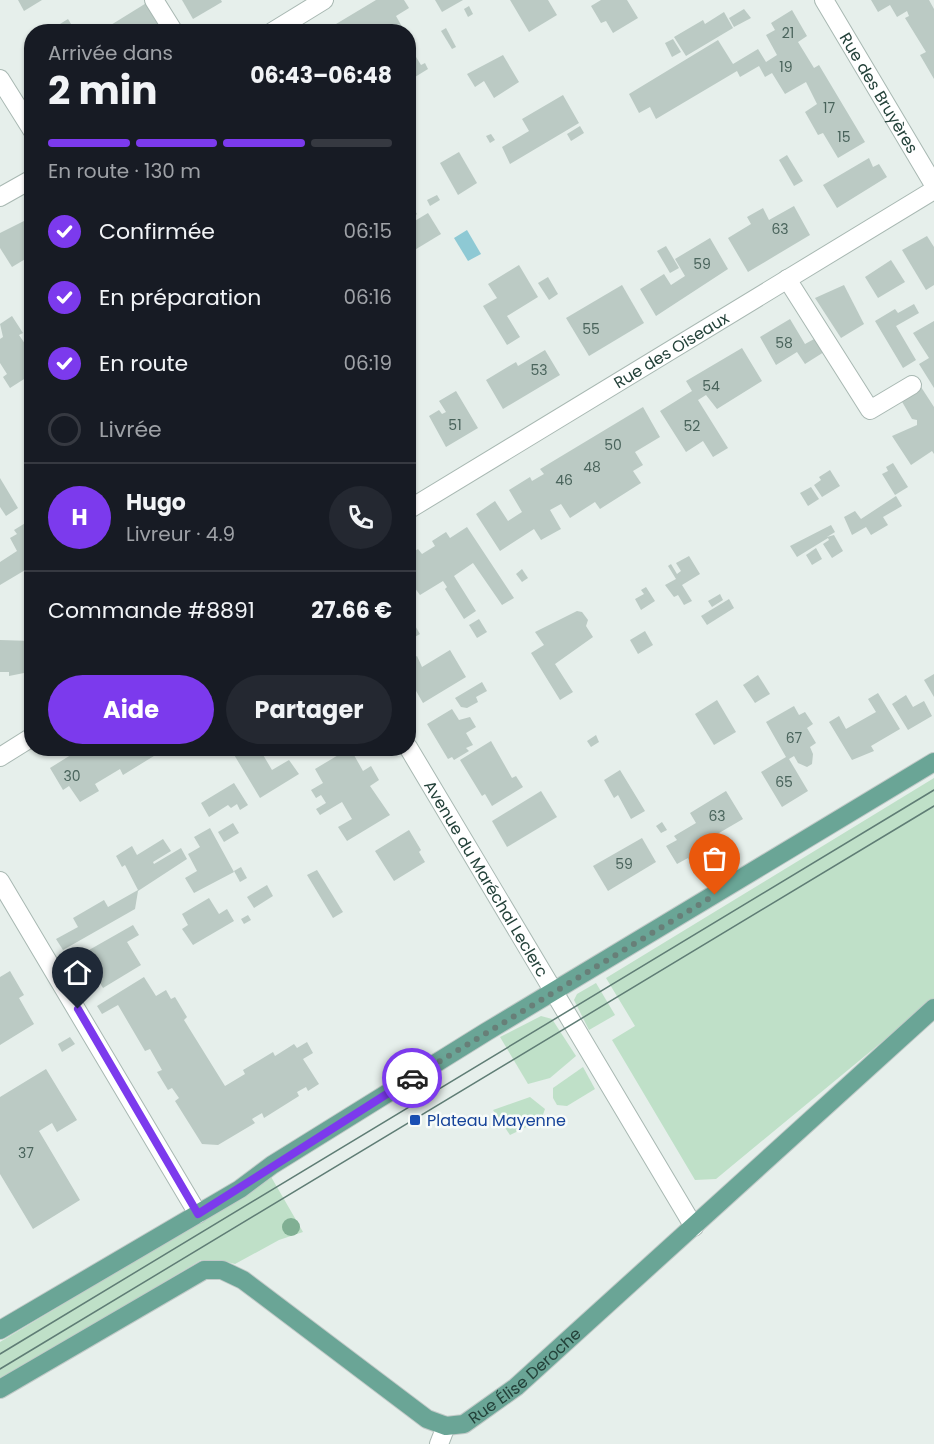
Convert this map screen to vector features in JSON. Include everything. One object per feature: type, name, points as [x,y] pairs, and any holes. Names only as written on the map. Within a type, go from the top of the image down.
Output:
[{"type":"main road","points":[[0,1330],[198,1214],[486,1032],[934,762]]},
{"type":"main road","name":"Rue Élise Deroche","points":[[0,1389],[204,1270],[222,1270],[243,1280],[427,1419],[446,1426],[464,1424],[516,1387],[934,1008]]},
{"type":"street","points":[[154,0],[169,24]]},
{"type":"street","points":[[285,24],[324,0]]},
{"type":"street","name":"Rue des Bruyères","points":[[824,0],[934,185]]},
{"type":"street","points":[[0,79],[24,117]]},
{"type":"street","points":[[0,197],[24,184]]},
{"type":"street","name":"Rue des Oiseaux","points":[[416,505],[934,190]]},
{"type":"street","points":[[788,279],[870,410],[912,385]]},
{"type":"street","points":[[0,757],[24,742]]},
{"type":"street","name":"Avenue du Maréchal Leclerc","points":[[413,756],[694,1227]]},
{"type":"street","points":[[0,881],[198,1214]]},
{"type":"street","points":[[439,1444],[446,1426]]},
{"type":"green space","points":[[934,778],[934,999],[716,1179],[695,1180],[612,1040],[635,1026],[606,978]]},
{"type":"green space","points":[[596,983],[615,1015],[589,1030],[574,1000],[577,994]]},
{"type":"green space","points":[[541,1016],[552,1019],[576,1056],[550,1078],[528,1084],[500,1037]]},
{"type":"green space","points":[[583,1067],[595,1089],[567,1106],[557,1105],[553,1098],[553,1088]]},
{"type":"green space","points":[[530,1097],[545,1109],[541,1120],[510,1135],[493,1110]]},
{"type":"green space","points":[[270,1175],[303,1232],[279,1240],[235,1264],[220,1260],[201,1260],[0,1381],[0,1342],[251,1191]]},
{"type":"water","points":[[467,230],[481,254],[468,261],[454,238]]},
{"type":"building","points":[[18,0],[42,0],[24,11]]},
{"type":"building","points":[[182,0],[221,0],[222,2],[193,19]]},
{"type":"building","points":[[376,0],[404,0],[409,8],[396,16],[400,24],[336,24]]},
{"type":"building","points":[[435,0],[463,0],[442,12]]},
{"type":"building","points":[[510,0],[548,0],[557,15],[529,32]]},
{"type":"building","points":[[601,0],[627,0],[638,18],[613,33],[606,21],[601,23],[591,6]]},
{"type":"building","points":[[871,0],[929,0],[934,9],[934,79],[920,55],[926,52],[905,18],[909,16],[907,11],[897,17],[890,5],[878,12]]},
{"type":"building","points":[[148,2],[160,24],[112,24]]},
{"type":"building","points":[[469,6],[473,14],[468,17],[464,9]]},
{"type":"building","points":[[744,9],[751,18],[734,27],[729,18]]},
{"type":"building","points":[[792,10],[807,36],[798,42],[814,68],[819,65],[865,142],[838,158],[823,133],[818,135],[805,112],[817,104],[806,82],[785,94],[772,73],[765,77],[759,66],[740,77],[737,71],[656,119],[650,107],[639,113],[629,94],[718,40],[733,64],[758,49],[766,62],[777,55],[766,35],[775,30],[771,23]]},
{"type":"building","points":[[724,12],[733,28],[686,56],[674,37],[703,20],[705,24]]},
{"type":"building","points":[[68,19],[71,24],[60,24]]},
{"type":"building","points":[[446,28],[456,47],[452,49],[441,31]]},
{"type":"building","points":[[673,39],[681,52],[672,57],[665,43]]},
{"type":"building","points":[[503,55],[519,82],[494,98],[484,81],[475,87],[467,74]]},
{"type":"building","points":[[416,57],[421,65],[425,63],[428,69],[416,76]]},
{"type":"building","points":[[563,95],[579,123],[510,164],[502,147],[529,131],[522,119]]},
{"type":"building","points":[[580,126],[584,133],[571,141],[567,134]]},
{"type":"building","points":[[491,134],[495,140],[490,143],[486,136]]},
{"type":"building","points":[[459,152],[477,183],[458,195],[440,163]]},
{"type":"building","points":[[787,155],[803,181],[794,186],[779,160]]},
{"type":"building","points":[[869,158],[873,167],[879,164],[887,177],[837,208],[823,185]]},
{"type":"building","points":[[437,195],[440,200],[430,206],[427,200]]},
{"type":"building","points":[[794,206],[810,235],[748,272],[728,238],[751,224],[747,217],[763,208],[769,220]]},
{"type":"building","points":[[428,213],[441,234],[416,249],[416,220]]},
{"type":"building","points":[[24,221],[24,260],[12,267],[0,248],[0,233]]},
{"type":"building","points":[[927,236],[934,247],[934,285],[926,290],[902,250]]},
{"type":"building","points":[[710,238],[728,269],[656,316],[640,289],[664,274],[671,285],[685,276],[675,259]]},
{"type":"building","points":[[666,246],[679,268],[670,273],[657,251]]},
{"type":"building","points":[[891,260],[905,282],[878,298],[865,277]]},
{"type":"building","points":[[519,265],[538,297],[507,316],[520,337],[507,345],[483,306],[497,298],[488,284]]},
{"type":"building","points":[[548,277],[558,294],[549,300],[538,283]]},
{"type":"building","points":[[622,285],[644,323],[589,356],[566,318]]},
{"type":"building","points":[[844,285],[864,324],[841,338],[815,298]]},
{"type":"building","points":[[914,304],[919,313],[896,326],[916,360],[903,368],[875,321],[895,309],[898,313]]},
{"type":"building","points":[[12,316],[23,333],[19,335],[24,342],[24,379],[10,388],[3,377],[7,374],[0,363],[0,339],[3,337],[0,324]]},
{"type":"building","points":[[790,319],[805,344],[816,338],[824,352],[805,364],[797,352],[776,365],[760,337]]},
{"type":"building","points":[[934,321],[934,388],[919,364],[929,358],[913,333]]},
{"type":"building","points":[[742,348],[762,381],[717,409],[706,395],[698,400],[728,448],[713,457],[703,441],[686,452],[660,411],[692,391],[686,381]]},
{"type":"building","points":[[545,350],[560,375],[503,409],[486,380],[516,362],[518,366]]},
{"type":"building","points":[[921,387],[934,407],[934,454],[932,451],[911,465],[892,436],[917,425],[917,420],[912,419],[901,400]]},
{"type":"building","points":[[456,391],[478,428],[446,447],[429,416],[439,410],[442,414],[446,412],[439,401]]},
{"type":"building","points":[[643,407],[660,437],[635,452],[643,465],[633,471],[641,483],[600,509],[595,502],[570,518],[561,504],[550,510],[561,529],[541,540],[534,529],[500,551],[476,514],[495,501],[508,521],[522,512],[509,490],[530,477],[532,481],[544,474],[540,469]]},
{"type":"building","points":[[893,463],[908,487],[895,495],[882,474],[888,471],[886,467]]},
{"type":"building","points":[[830,470],[840,486],[822,497],[814,485],[821,480],[819,477]]},
{"type":"building","points":[[0,478],[18,508],[6,516],[0,507]]},
{"type":"building","points":[[811,487],[819,499],[808,506],[800,493]]},
{"type":"building","points":[[896,496],[902,506],[883,517],[888,525],[871,535],[866,527],[852,535],[844,517],[855,511],[861,519]]},
{"type":"building","points":[[24,524],[24,571],[0,585],[0,562],[17,551],[10,538],[17,534],[14,530]]},
{"type":"building","points":[[831,525],[835,532],[827,537],[834,535],[843,551],[832,558],[823,544],[829,540],[828,538],[797,557],[790,546]]},
{"type":"building","points":[[467,527],[514,598],[502,605],[473,563],[454,576],[476,611],[464,619],[445,589],[447,587],[443,581],[420,595],[416,590],[416,550],[418,549],[422,554],[435,546],[432,541],[446,532],[450,538]]},
{"type":"building","points":[[816,548],[822,559],[812,565],[806,555]]},
{"type":"building","points":[[689,556],[700,574],[682,585],[692,601],[684,605],[678,595],[674,597],[665,585],[676,579],[668,566],[671,564],[677,574],[681,571],[676,563]]},
{"type":"building","points":[[522,569],[528,578],[522,582],[516,574]]},
{"type":"building","points":[[646,587],[655,601],[641,610],[635,599],[644,594],[641,590]]},
{"type":"building","points":[[720,594],[723,600],[712,607],[708,601]]},
{"type":"building","points":[[729,599],[734,608],[707,625],[701,616]]},
{"type":"building","points":[[577,611],[582,612],[588,620],[586,626],[593,637],[555,664],[573,692],[560,700],[531,653],[544,645],[535,632]]},
{"type":"building","points":[[479,619],[487,632],[477,638],[469,625]]},
{"type":"building","points":[[645,631],[653,645],[638,654],[630,640]]},
{"type":"building","points":[[0,640],[24,641],[24,673],[9,676],[9,672],[0,672]]},
{"type":"building","points":[[450,650],[466,677],[423,703],[416,691],[417,656],[422,667]]},
{"type":"building","points":[[934,674],[934,697],[924,680]]},
{"type":"building","points":[[758,675],[770,694],[755,703],[743,685]]},
{"type":"building","points":[[482,682],[487,691],[476,697],[478,702],[467,708],[461,707],[455,698]]},
{"type":"building","points":[[878,693],[900,729],[871,746],[874,751],[852,760],[829,722],[839,716],[846,729],[876,712],[868,699]]},
{"type":"building","points":[[906,695],[913,707],[924,701],[932,716],[908,730],[892,704]]},
{"type":"building","points":[[717,700],[736,732],[714,745],[695,714]]},
{"type":"building","points":[[794,706],[799,715],[805,712],[813,724],[807,728],[816,743],[810,747],[813,754],[812,764],[807,767],[798,763],[794,756],[789,759],[808,791],[782,807],[761,772],[786,757],[766,722]]},
{"type":"building","points":[[452,709],[459,720],[470,717],[476,727],[466,733],[473,745],[466,748],[469,751],[454,760],[452,757],[448,759],[427,724]]},
{"type":"building","points":[[596,735],[599,742],[591,747],[587,741]]},
{"type":"building","points":[[491,741],[512,778],[516,776],[523,787],[492,806],[485,794],[482,796],[460,760]]},
{"type":"building","points":[[69,756],[154,756],[123,775],[120,769],[95,784],[99,791],[80,802],[69,786],[63,790],[50,768]]},
{"type":"building","points":[[235,756],[264,756],[272,770],[289,760],[299,774],[260,798]]},
{"type":"building","points":[[337,756],[355,756],[363,771],[371,766],[379,780],[370,786],[390,815],[347,841],[338,827],[352,819],[342,802],[320,815],[316,809],[326,803],[321,795],[316,798],[311,790],[323,783],[315,769]]},
{"type":"building","points":[[620,770],[645,811],[631,819],[618,795],[614,798],[604,780]]},
{"type":"building","points":[[234,783],[248,805],[240,810],[237,804],[231,808],[228,805],[209,817],[201,803]]},
{"type":"building","points":[[541,791],[557,817],[507,847],[492,821]]},
{"type":"building","points":[[726,791],[743,819],[707,840],[712,849],[690,863],[688,858],[677,864],[666,846],[677,840],[674,836],[696,823],[690,813]]},
{"type":"building","points":[[662,822],[667,830],[661,833],[656,826]]},
{"type":"building","points":[[233,823],[239,833],[224,842],[218,832]]},
{"type":"building","points":[[210,828],[234,872],[194,893],[185,878],[197,871],[188,854],[200,847],[194,837]]},
{"type":"building","points":[[409,830],[425,862],[394,881],[375,851]]},
{"type":"building","points":[[642,838],[656,862],[608,891],[593,866]]},
{"type":"building","points":[[163,839],[171,851],[153,862],[154,864],[181,848],[187,859],[138,891],[135,909],[63,950],[56,939],[78,927],[73,918],[104,900],[108,907],[138,890],[125,865],[122,867],[116,856],[132,846],[137,855]]},
{"type":"building","points":[[241,867],[247,878],[240,882],[234,871]]},
{"type":"building","points":[[317,870],[343,912],[333,918],[307,875]]},
{"type":"building","points":[[267,885],[273,896],[254,908],[247,897]]},
{"type":"building","points":[[209,898],[219,914],[227,909],[234,921],[193,945],[182,929],[188,925],[182,914]]},
{"type":"building","points":[[248,915],[251,920],[244,924],[241,919]]},
{"type":"building","points":[[133,925],[139,935],[127,942],[141,965],[103,988],[82,954]]},
{"type":"building","points":[[10,971],[24,995],[19,998],[34,1024],[0,1045],[0,977]]},
{"type":"building","points":[[144,977],[156,996],[166,990],[171,999],[175,997],[187,1017],[184,1020],[225,1086],[245,1074],[243,1070],[273,1052],[275,1056],[294,1044],[297,1048],[307,1042],[313,1053],[303,1059],[319,1084],[308,1091],[306,1087],[297,1092],[299,1096],[264,1118],[262,1113],[252,1119],[255,1123],[218,1145],[202,1144],[175,1101],[179,1098],[172,1088],[168,1090],[157,1072],[162,1070],[150,1049],[145,1051],[118,1005],[102,1014],[97,1006]]},
{"type":"building","points":[[70,1037],[75,1044],[62,1052],[58,1044]]},
{"type":"building","points":[[46,1069],[77,1120],[57,1132],[52,1123],[39,1131],[80,1200],[33,1229],[0,1174],[0,1097]]},
{"type":"tram line","points":[[0,1354],[934,790]]},
{"type":"tram line","points":[[0,1369],[934,806]]},
{"type":"way so far","points":[[412,1078],[715,895]]},
{"type":"place","name":"Plateau Mayenne","points":[[415,1120]]},
{"type":"route","points":[[78,1009],[198,1214],[412,1078]]}]
